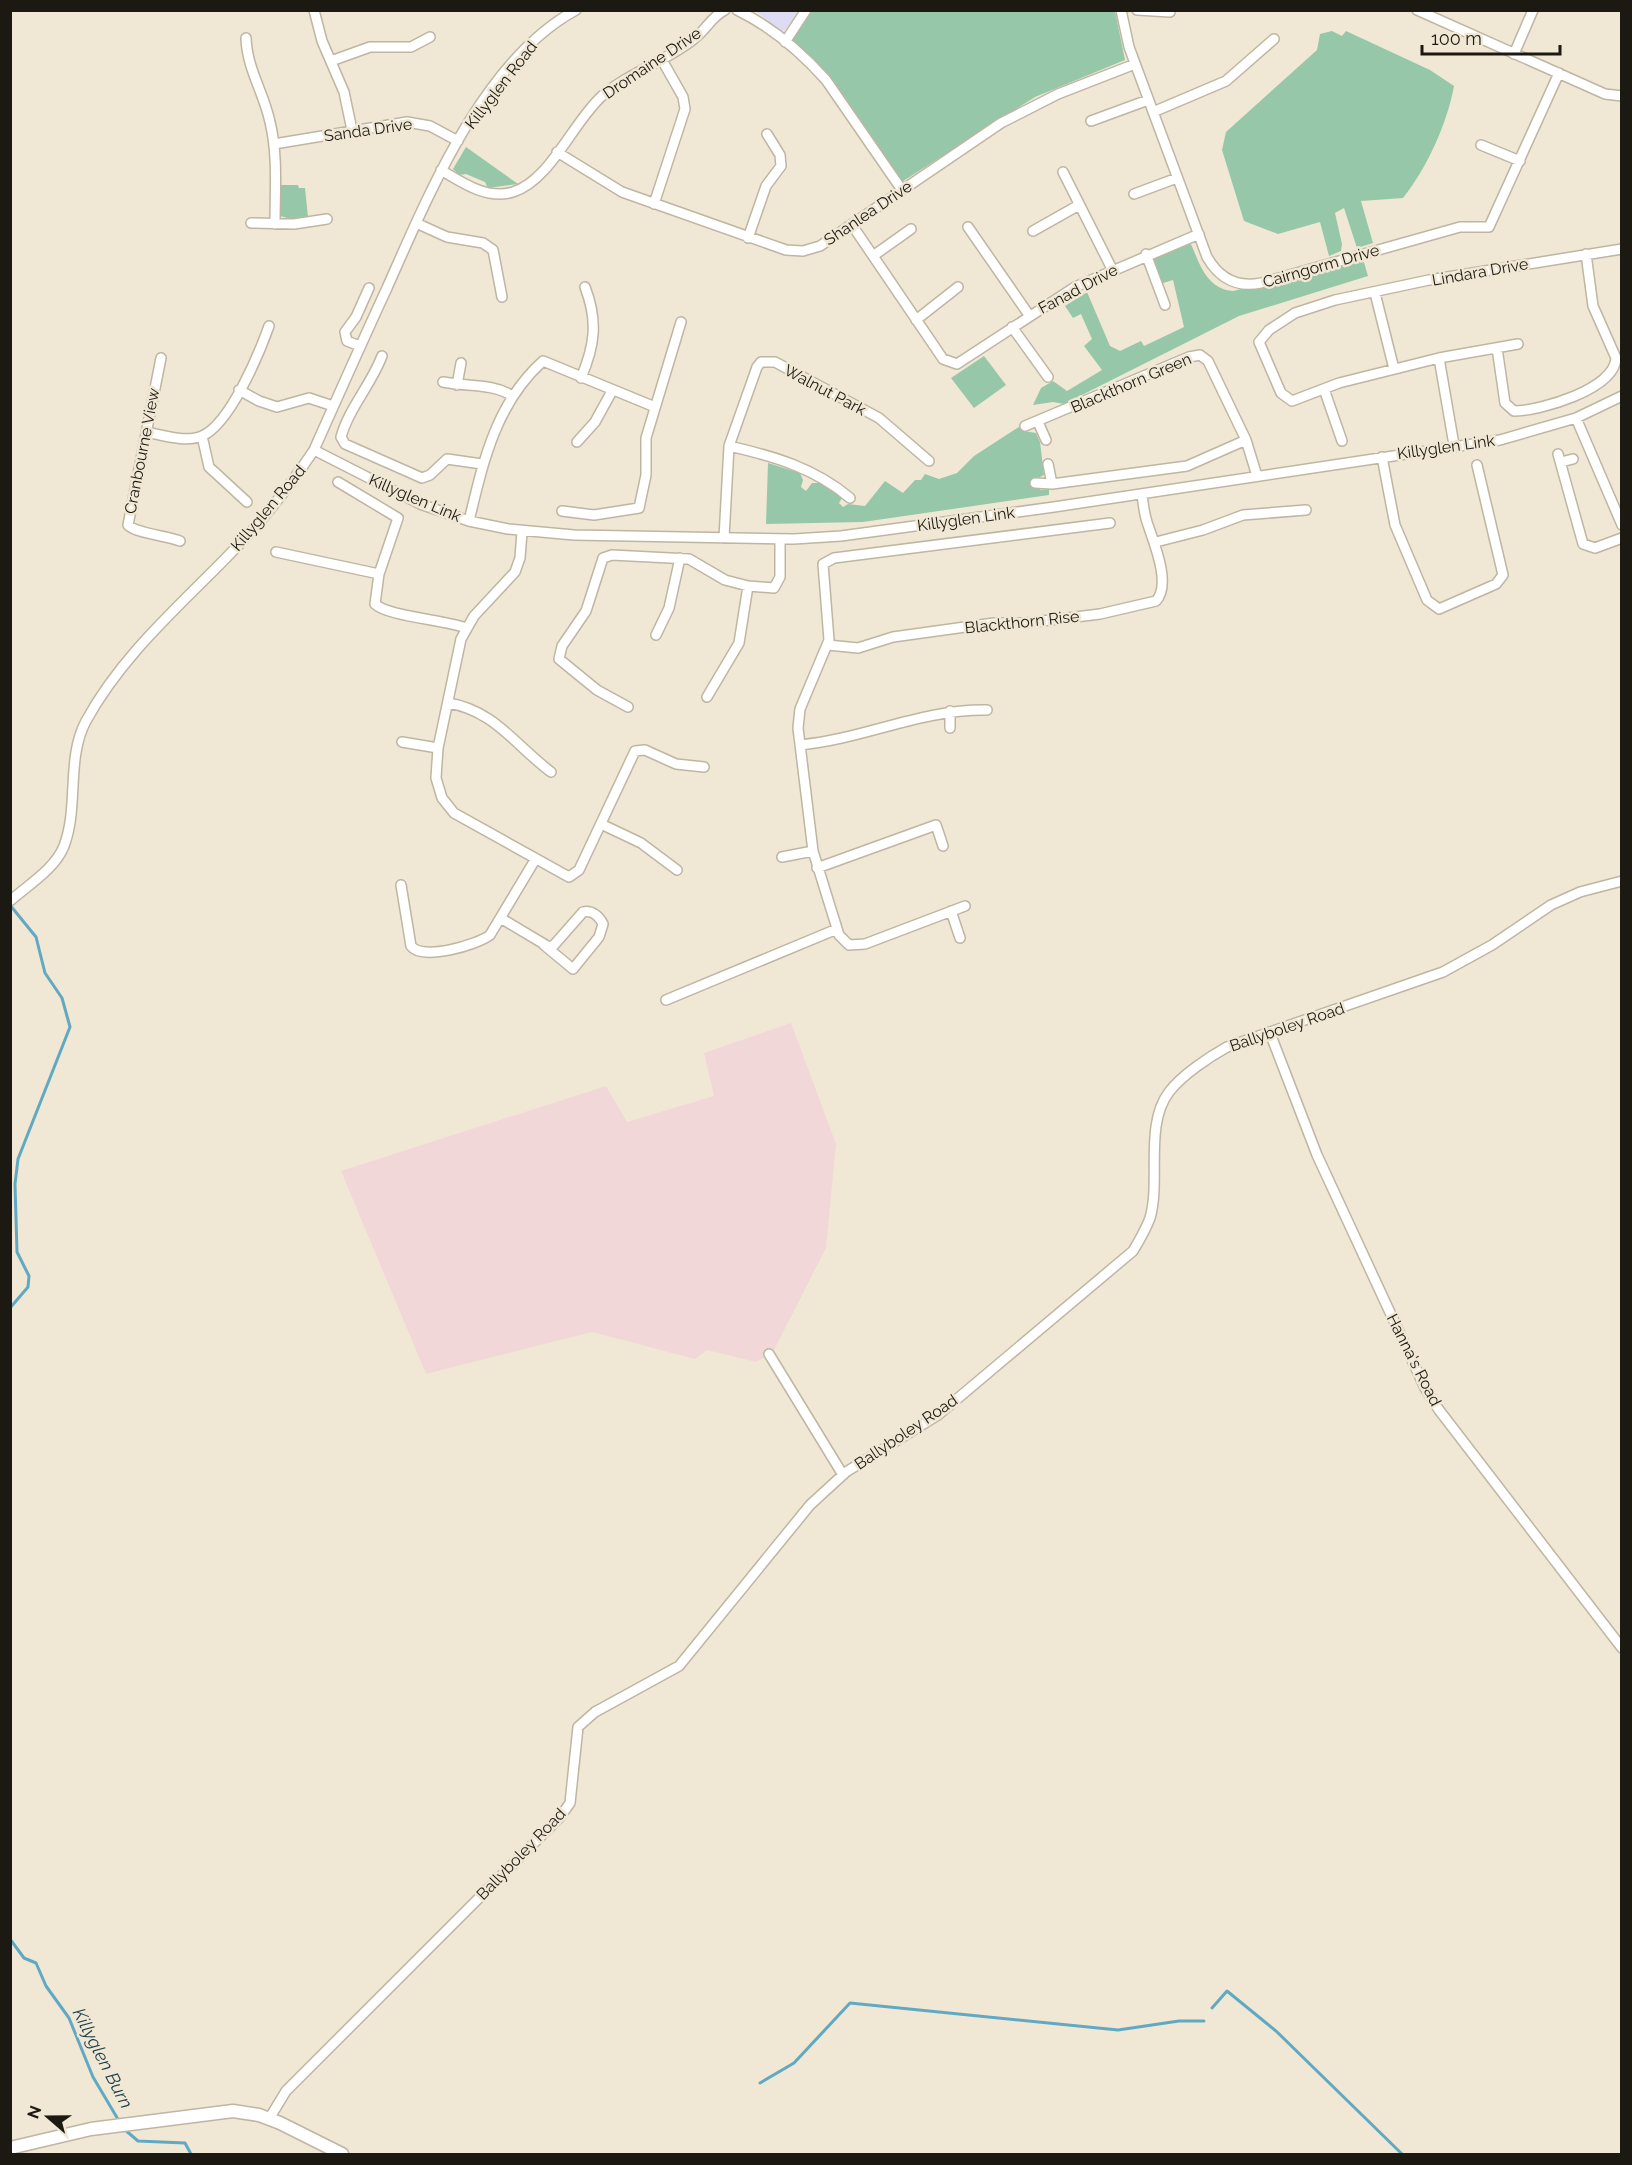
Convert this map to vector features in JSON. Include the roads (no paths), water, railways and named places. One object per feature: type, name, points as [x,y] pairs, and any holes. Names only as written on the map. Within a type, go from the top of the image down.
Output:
[{"type":"main road","points":[[10,2148],[48,2137],[131,2122],[233,2111],[269,2119],[342,2154]]},
{"type":"street","points":[[314,10],[344,92],[352,130]]},
{"type":"street","name":"Killyglen Road","points":[[12,900],[46,870],[64,846],[78,743],[86,721],[131,655],[260,523],[286,491],[314,450],[416,223],[441,170],[458,141],[524,51],[563,14],[576,10]]},
{"type":"street","name":"Dromaine Drive","points":[[441,170],[481,191],[506,194],[528,186],[602,96],[693,40],[716,15],[724,10]]},
{"type":"street","points":[[737,10],[785,42],[826,80],[902,190]]},
{"type":"street","points":[[785,42],[806,10]]},
{"type":"street","name":"Cairngorm Drive","points":[[1121,10],[1125,35],[1135,64],[1207,257],[1217,271],[1232,282],[1250,285],[1460,227],[1484,228],[1491,225],[1520,161]]},
{"type":"street","points":[[1137,10],[1170,12]]},
{"type":"street","points":[[1417,10],[1605,94],[1622,96]]},
{"type":"street","points":[[1514,54],[1533,10]]},
{"type":"street","points":[[331,61],[369,47],[411,47],[430,37]]},
{"type":"street","points":[[246,38],[248,56],[268,114],[274,144],[275,224]]},
{"type":"street","points":[[1153,112],[1226,81],[1274,39]]},
{"type":"street","points":[[654,204],[685,108],[683,97],[662,60]]},
{"type":"street","name":"Shanlea Drive","points":[[557,152],[609,186],[748,238],[786,250],[803,251],[820,246],[1010,118],[1058,94],[1135,64]]},
{"type":"street","points":[[1480,145],[1520,161],[1559,73]]},
{"type":"street","points":[[1091,121],[1148,100]]},
{"type":"street","name":"Sanda Drive","points":[[274,144],[412,122],[430,126],[458,141]]},
{"type":"street","points":[[748,238],[766,186],[781,166],[780,155],[767,134]]},
{"type":"street","points":[[1063,172],[1112,269]]},
{"type":"street","points":[[1134,194],[1177,178]]},
{"type":"street","points":[[1033,231],[1079,205]]},
{"type":"street","points":[[251,223],[294,224],[327,219]]},
{"type":"street","points":[[416,223],[447,237],[483,243],[494,250],[502,297]]},
{"type":"street","points":[[852,225],[916,320],[958,287]]},
{"type":"street","points":[[968,227],[1029,315]]},
{"type":"street","points":[[873,256],[912,229]]},
{"type":"street","name":"Fanad Drive","points":[[916,320],[943,359],[950,363],[962,362],[1029,315],[1075,287],[1146,254],[1199,234]]},
{"type":"street","name":"Lindara Drive","points":[[1518,344],[1439,358],[1394,369],[1324,388],[1297,400],[1286,399],[1279,389],[1259,344],[1259,339],[1300,310],[1429,280],[1622,249]]},
{"type":"street","points":[[1146,254],[1165,305]]},
{"type":"street","points":[[1497,348],[1505,403],[1514,411],[1537,408],[1575,396],[1594,386],[1609,373],[1615,366],[1616,358],[1593,306],[1586,254]]},
{"type":"street","points":[[581,378],[592,351],[595,332],[594,314],[585,287]]},
{"type":"street","points":[[360,346],[347,341],[345,332],[356,317],[369,288]]},
{"type":"street","points":[[1375,293],[1394,369]]},
{"type":"street","points":[[562,512],[594,514],[639,508],[646,475],[646,438],[681,322]]},
{"type":"street","points":[[146,432],[182,438],[202,436],[219,422],[239,390],[269,326]]},
{"type":"street","points":[[1012,327],[1048,377]]},
{"type":"street","name":"Blackthorn Green","points":[[1026,426],[1198,355],[1208,361],[1246,440],[1257,476]]},
{"type":"street","points":[[382,356],[376,373],[344,426],[341,437],[345,444],[422,478],[430,476],[447,459],[482,464]]},
{"type":"street","name":"Cranbourne View","points":[[161,358],[128,525],[133,530],[180,541]]},
{"type":"street","points":[[1439,358],[1454,445]]},
{"type":"street","name":"Walnut Park","points":[[724,538],[729,446],[757,366],[768,360],[879,418],[929,461]]},
{"type":"street","points":[[469,521],[482,464],[495,428],[513,396],[543,361],[655,407]]},
{"type":"street","points":[[458,385],[461,363]]},
{"type":"street","points":[[443,382],[493,386],[513,396]]},
{"type":"street","points":[[1324,388],[1342,441]]},
{"type":"street","points":[[239,390],[259,401],[277,407],[309,398],[333,406]]},
{"type":"street","points":[[577,442],[595,422],[612,391]]},
{"type":"street","name":"Killyglen Link","points":[[314,450],[420,504],[469,521],[522,532],[780,539],[841,536],[1142,494],[1454,445],[1500,440],[1576,418],[1622,396]]},
{"type":"street","points":[[1576,418],[1622,525]]},
{"type":"street","points":[[1038,422],[1046,440]]},
{"type":"street","points":[[202,436],[209,467],[247,502]]},
{"type":"street","points":[[1035,483],[1052,484],[1192,465],[1246,440]]},
{"type":"street","points":[[729,446],[774,457],[801,467],[850,498]]},
{"type":"street","points":[[1382,457],[1395,525],[1427,600],[1439,609],[1496,584],[1503,575],[1477,465]]},
{"type":"street","points":[[1573,459],[1559,458],[1582,542],[1595,548],[1622,538]]},
{"type":"street","points":[[1048,464],[1052,484]]},
{"type":"street","points":[[338,482],[398,518],[379,574],[374,600],[379,608],[449,622],[466,628]]},
{"type":"street","name":"Blackthorn Rise","points":[[828,645],[858,648],[888,638],[994,623],[1026,623],[1098,614],[1151,603],[1158,599],[1161,592],[1156,542],[1146,521],[1142,494]]},
{"type":"street","points":[[1156,542],[1243,515],[1306,510]]},
{"type":"street","points":[[965,906],[866,944],[849,945],[839,935],[813,851],[799,735],[801,708],[828,645],[829,622],[821,570],[826,560],[1110,522]]},
{"type":"street","points":[[522,532],[520,558],[514,572],[466,628],[456,654],[438,748],[437,782],[448,808],[466,821],[535,860],[564,875],[575,876],[635,751],[645,750],[679,765],[704,767]]},
{"type":"street","points":[[628,707],[597,690],[563,665],[559,659],[560,650],[586,611],[603,558],[612,555],[680,558],[695,562],[725,580],[748,586],[774,588],[778,585],[780,539]]},
{"type":"street","points":[[276,552],[379,574]]},
{"type":"street","points":[[656,635],[665,620],[671,602],[680,558]]},
{"type":"street","points":[[707,697],[740,639],[748,586]]},
{"type":"street","points":[[448,703],[472,708],[490,718],[551,772]]},
{"type":"street","points":[[800,746],[831,742],[918,717],[950,711],[987,710]]},
{"type":"street","points":[[950,711],[950,728]]},
{"type":"street","points":[[402,742],[438,748]]},
{"type":"street","points":[[601,824],[641,843],[677,870]]},
{"type":"street","points":[[817,868],[936,825],[943,846]]},
{"type":"street","points":[[783,857],[813,851]]},
{"type":"street","points":[[401,885],[410,944],[417,952],[427,953],[478,942],[490,935],[502,919],[535,860]]},
{"type":"street","name":"Ballyboley Road","points":[[269,2119],[286,2091],[560,1816],[570,1803],[578,1727],[595,1712],[679,1666],[810,1506],[843,1475],[938,1415],[1133,1251],[1150,1218],[1155,1182],[1155,1143],[1168,1092],[1202,1062],[1220,1051],[1443,972],[1492,945],[1551,905],[1580,892],[1622,881]]},
{"type":"street","points":[[502,919],[544,945],[573,969],[599,937],[603,924],[599,917],[585,911],[554,945],[544,945]]},
{"type":"street","points":[[951,911],[960,938]]},
{"type":"street","points":[[666,1000],[837,929]]},
{"type":"street","name":"Hanna's Road","points":[[1270,1033],[1317,1155],[1425,1388],[1439,1410],[1622,1648]]},
{"type":"street","points":[[769,1354],[843,1475]]},
{"type":"waterway","name":"Killyglen Burn","points":[[10,905],[36,937],[45,973],[62,998],[70,1027],[18,1159],[15,1184],[17,1252],[29,1276],[28,1287],[10,1308]]},
{"type":"waterway","name":"Killyglen Burn","points":[[10,1939],[24,1958],[36,1963],[46,1986],[69,2018],[93,2077],[119,2121]]},
{"type":"waterway","points":[[1212,2008],[1227,1991],[1276,2031],[1402,2154]]},
{"type":"waterway","points":[[760,2083],[794,2063],[850,2003],[1118,2030],[1179,2021],[1204,2021]]},
{"type":"waterway","name":"Killyglen Burn","points":[[124,2129],[138,2141],[185,2143],[191,2154]]}]
